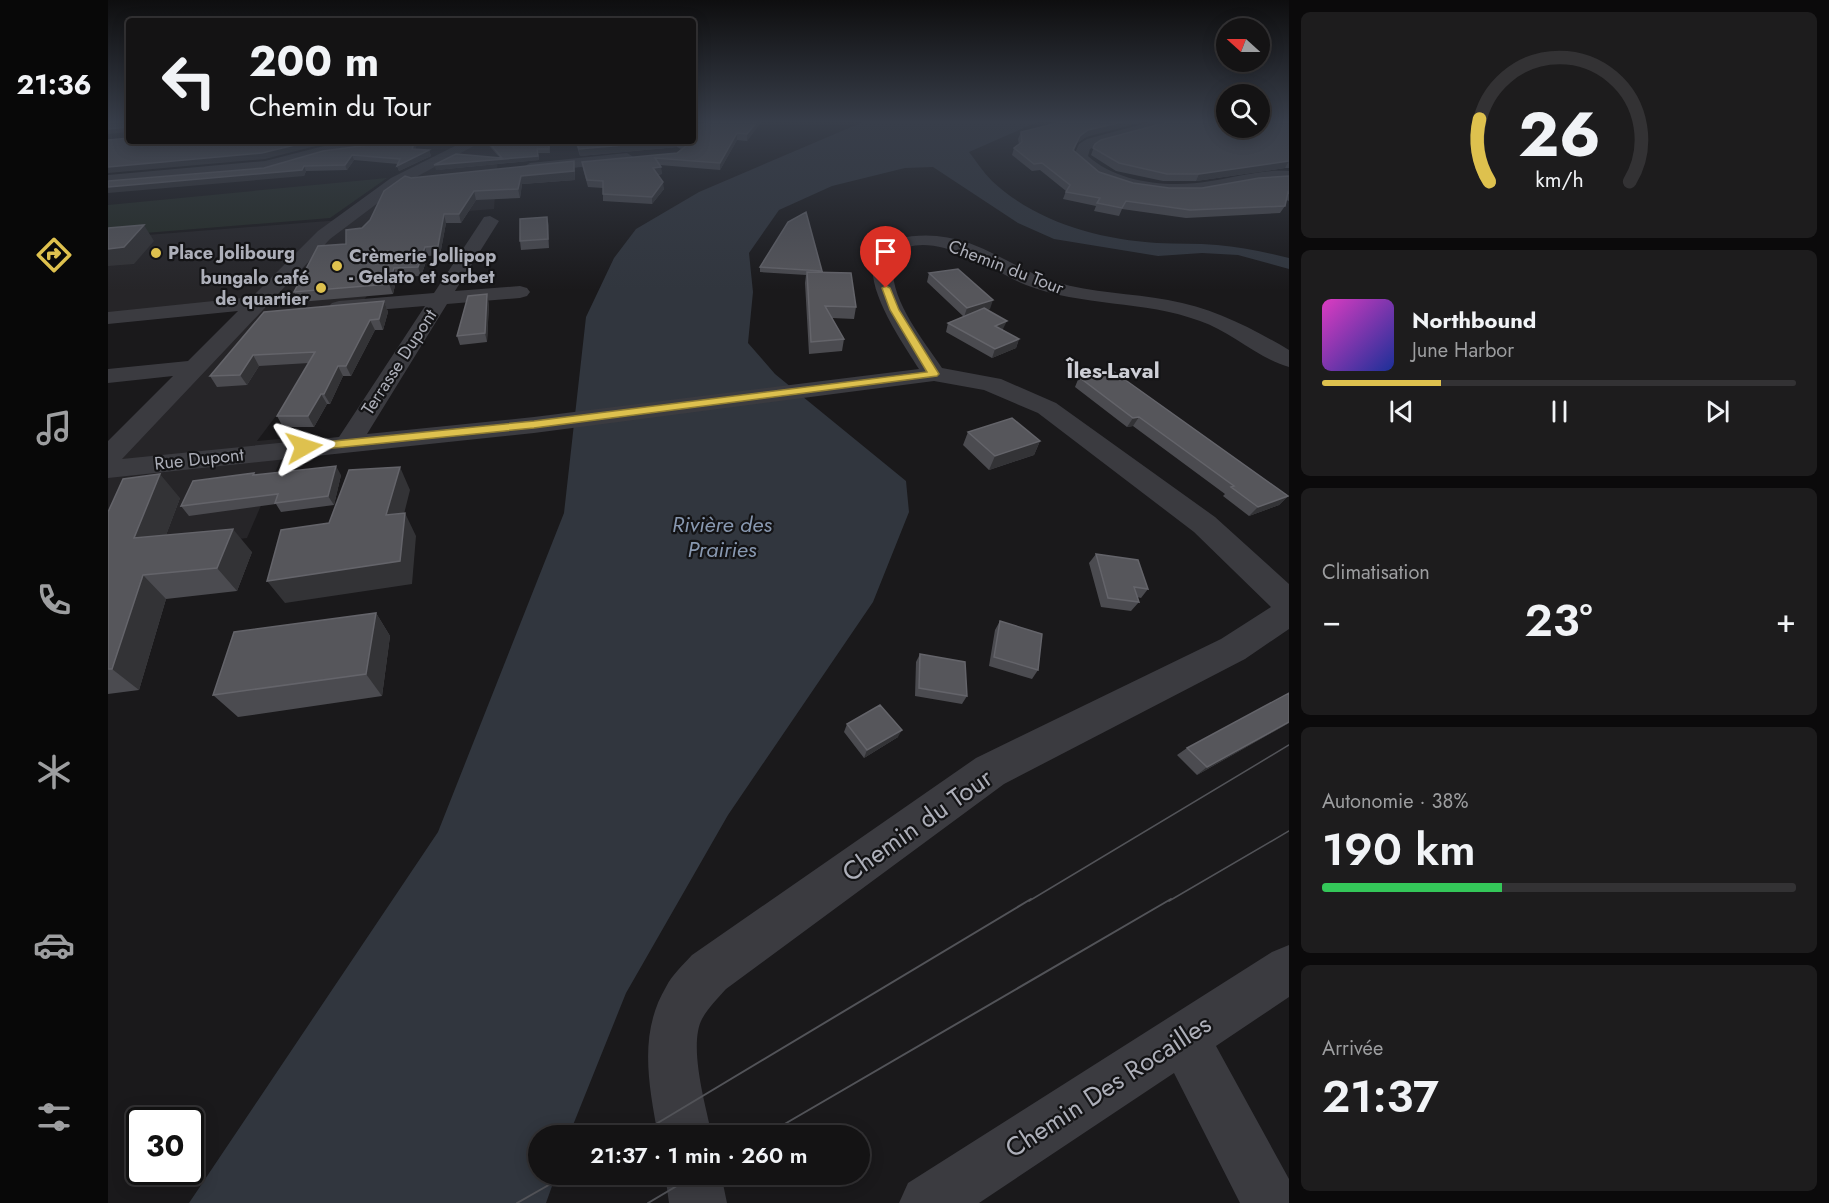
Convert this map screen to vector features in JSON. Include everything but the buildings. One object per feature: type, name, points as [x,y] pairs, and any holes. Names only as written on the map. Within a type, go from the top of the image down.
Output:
[{"type":"street","points":[[108,180],[129,178]]},
{"type":"street","points":[[108,457],[324,235],[373,195],[403,178]]},
{"type":"street","points":[[397,181],[424,178]]},
{"type":"street","points":[[1119,178],[1168,188],[1210,187],[1240,178]]},
{"type":"street","name":"Terrasse Dupont","points":[[348,442],[490,221]]},
{"type":"street","name":"Chemin du Tour","points":[[934,374],[894,310],[882,267],[884,255],[889,248],[912,241],[942,242],[959,246],[1024,277],[1073,293],[1203,314],[1227,323],[1289,360]]},
{"type":"street","points":[[314,309],[520,292]]},
{"type":"street","points":[[108,318],[251,309],[280,312]]},
{"type":"street","points":[[108,376],[195,367]]},
{"type":"street","points":[[934,374],[963,377],[999,386],[1023,394],[1047,408],[1218,535],[1258,570],[1289,605]]},
{"type":"street","name":"Rue Dupont","points":[[108,469],[348,442],[534,425],[934,374]]},
{"type":"street","name":"Chemin du Tour","points":[[683,1125],[673,1077],[674,1038],[681,1006],[709,972],[990,771],[1233,649],[1289,612]]},
{"type":"street","name":"Chemin Des Rocailles","points":[[928,1203],[1289,969]]},
{"type":"street","points":[[1183,1037],[1271,1203]]},
{"type":"street","points":[[695,1185],[698,1203]]},
{"type":"shaded area","points":[[387,178],[330,218],[108,236],[108,205]]},
{"type":"shaded area","points":[[413,178],[496,178],[494,209],[429,214],[257,441],[290,438],[247,538],[108,556],[108,457],[257,303],[108,319],[108,238],[341,220]]},
{"type":"water","name":"Rivière des Prairies","points":[[731,178],[864,178],[832,186],[779,210],[749,253],[753,292],[748,343],[775,374],[906,481],[909,512],[873,602],[728,815],[626,993],[573,1125],[528,1125],[528,1185],[552,1185],[546,1203],[189,1203],[201,1185],[204,1185],[204,1181],[438,832],[564,513],[586,317],[614,258],[636,229],[699,192]]},
{"type":"water","name":"Rivière des Prairies","points":[[950,178],[990,178],[1009,195],[1048,218],[1090,232],[1134,241],[1202,244],[1253,250],[1289,258],[1289,269],[1238,255],[1202,253],[1158,256],[1054,239],[1018,223]]},
{"type":"tram line","points":[[1029,901],[1289,745]]},
{"type":"tram line","points":[[1169,901],[1289,831]]},
{"type":"tram line","points":[[654,1125],[1031,899]]},
{"type":"tram line","points":[[783,1125],[1171,899]]},
{"type":"tram line","points":[[517,1203],[549,1185]]},
{"type":"tram line","points":[[648,1203],[678,1185]]},
{"type":"place","name":"Place Jolibourg","points":[[156,253]]},
{"type":"place","name":"Crèmerie Jollipop - Gelato et sorbet","points":[[337,266]]},
{"type":"place","name":"bungalo café de quartier","points":[[321,288]]},
{"type":"district","name":"Îles-Laval","points":[[1113,370]]},
{"type":"route","points":[[304,447],[451,431],[534,425],[934,374],[894,310],[886,288]]}]
